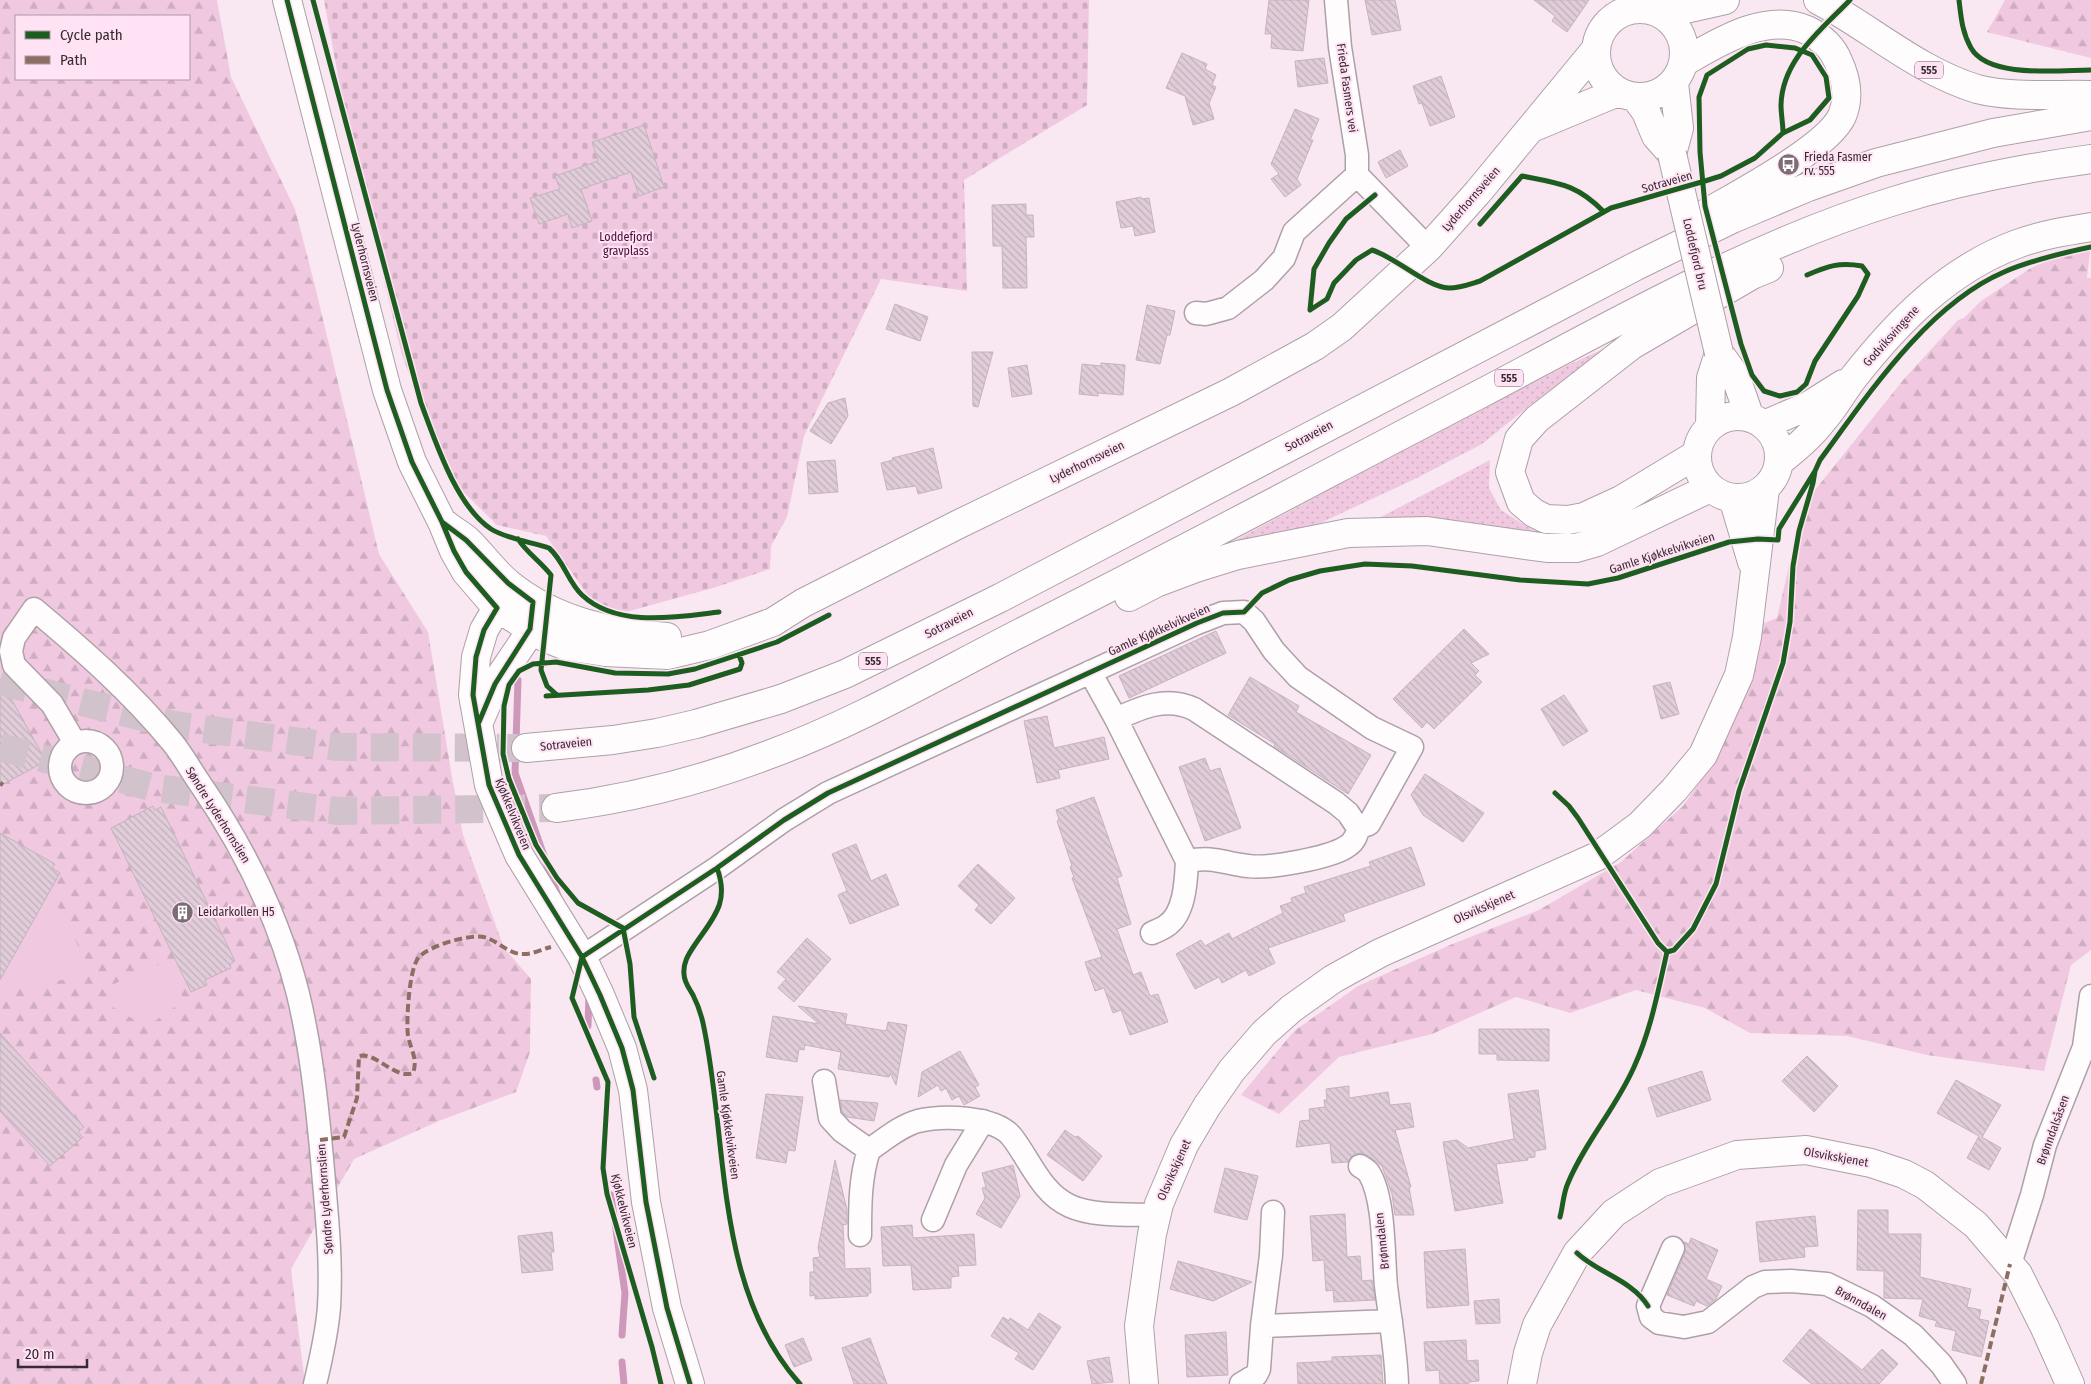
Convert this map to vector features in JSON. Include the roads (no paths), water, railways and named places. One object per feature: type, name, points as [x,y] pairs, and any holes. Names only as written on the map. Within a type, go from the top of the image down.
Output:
[{"type":"main road","name":"Lyderhornsveien","points":[[287,0],[387,390],[412,462],[442,522],[454,551],[466,572],[497,608],[530,629],[566,646],[605,652],[668,655],[710,646],[773,622],[804,603],[959,524],[1231,392],[1315,346],[1342,327],[1428,248],[1478,192],[1596,49]]},
{"type":"main road","points":[[1663,14],[1725,0]]},
{"type":"main road","name":"555","points":[[1818,0],[1850,17],[1897,50],[1939,75],[1979,89],[2008,93],[2091,95]]},
{"type":"main road","points":[[1646,8],[1663,14],[1674,23],[1681,35],[1685,48],[1679,73],[1679,128],[1672,154],[1656,136],[1646,112],[1626,94],[1608,84],[1596,62],[1596,49],[1601,32],[1606,24],[1622,12],[1646,8]]},
{"type":"main road","name":"555","points":[[1411,383],[1426,361],[1687,224],[1794,161],[1819,142],[1842,116],[1846,94],[1845,77],[1834,52],[1819,36],[1795,25],[1773,24],[1730,37],[1679,73]]},
{"type":"main road","points":[[1626,94],[1656,95],[1679,73]]},
{"type":"main road","name":"Lyderhornsveien","points":[[1532,127],[1626,94]]},
{"type":"main road","name":"Sotraveien","points":[[526,748],[613,740],[696,724],[781,699],[845,674],[1000,598],[1636,266],[1732,219],[1808,187],[1876,163],[1993,133],[2091,116]]},
{"type":"main road","name":"Loddefjord bru","points":[[1672,154],[1719,354]]},
{"type":"main road","name":"555","points":[[556,808],[640,794],[706,776],[769,755],[862,714],[1613,324],[1754,255],[1825,225],[1893,201],[2012,171],[2091,159]]},
{"type":"main road","points":[[1697,454],[1621,500],[1584,517],[1568,520],[1546,519],[1534,513],[1522,502],[1510,472],[1519,439],[1537,419],[1632,345],[1752,275],[1841,237],[1905,213],[1985,193],[2012,171]]},
{"type":"main road","name":"Godviksvingene","points":[[1779,462],[1801,444],[1822,422],[1855,376],[1906,316],[1933,292],[1973,264],[2016,244],[2053,234],[2091,227]]},
{"type":"main road","points":[[1719,354],[1735,375],[1757,421],[1773,435],[1778,448],[1779,462],[1772,481],[1765,489],[1755,495],[1744,498],[1721,493],[1702,478],[1698,467],[1697,454],[1703,435],[1710,427],[1722,419],[1736,416],[1757,421]]},
{"type":"main road","points":[[1710,427],[1711,378],[1719,354]]},
{"type":"main road","name":"Godviksvingene","points":[[1757,421],[1808,406],[1855,376]]},
{"type":"main road","name":"Olsvikskjenet","points":[[1144,1384],[1139,1326],[1152,1234],[1159,1204],[1184,1145],[1207,1106],[1232,1070],[1264,1033],[1291,1009],[1333,979],[1380,953],[1598,856],[1640,825],[1674,790],[1703,755],[1739,674],[1748,638],[1754,568],[1765,489]]},
{"type":"main road","name":"555","points":[[1025,631],[1066,628],[1156,583],[1196,568],[1238,555],[1331,536],[1348,533],[1427,531],[1547,548],[1576,548],[1598,542],[1721,493]]},
{"type":"main road","name":"Olsvikskjenet","points":[[1721,493],[1754,568]]},
{"type":"main road","name":"Lyderhornsveien","points":[[442,522],[466,540],[508,583],[533,602],[584,624],[631,634],[679,638],[750,630]]},
{"type":"main road","points":[[479,722],[495,684],[530,629],[533,602],[497,608]]},
{"type":"main road","name":"Kjøkkelvikveien","points":[[497,608],[484,630],[476,657],[473,695],[489,785],[519,855],[582,957],[600,994],[622,1048],[633,1090],[646,1202],[667,1308],[690,1384]]},
{"type":"main road","name":"Olsvikskjenet","points":[[1522,1384],[1528,1353],[1538,1326],[1576,1252],[1614,1212],[1660,1183],[1738,1155],[1806,1150],[1871,1162],[1904,1174],[1925,1185],[1976,1225],[2018,1274],[2070,1384]]},
{"type":"street","name":"Frieda Fasmers vei","points":[[1336,0],[1340,47],[1357,155],[1356,175]]},
{"type":"street","points":[[1196,313],[1206,314],[1228,308],[1264,280],[1284,258],[1294,232],[1356,175],[1428,248]]},
{"type":"street","name":"Søndre Lyderhornslien","points":[[75,743],[52,704],[14,665],[11,651],[14,638],[34,609],[106,670],[173,743],[214,803],[245,855],[279,933],[298,993],[309,1046],[329,1241],[329,1307],[323,1353],[315,1384]]},
{"type":"street","name":"Gamle Kjøkkelvikveien","points":[[582,957],[717,868],[784,820],[828,793],[1197,623],[1223,613],[1244,612],[1254,621],[1274,652],[1298,677],[1372,728],[1412,748],[1369,824],[1358,828],[1357,835],[1348,846],[1334,853],[1303,861],[1249,867],[1220,860],[1202,858],[1187,860]]},
{"type":"street","points":[[1090,672],[1116,719],[1187,860],[1186,878],[1178,912],[1167,925],[1152,933]]},
{"type":"street","points":[[1116,719],[1162,702],[1183,704],[1194,709],[1336,803],[1348,813],[1358,828]]},
{"type":"street","name":"Brønndalsåsen","points":[[2010,1264],[2032,1195],[2045,1145],[2084,1047],[2091,996]]},
{"type":"street","points":[[824,1081],[830,1118],[842,1131],[869,1150],[863,1173],[860,1235]]},
{"type":"street","name":"Olsvikskjenet","points":[[869,1150],[918,1121],[944,1118],[983,1120],[1005,1129],[1037,1177],[1058,1199],[1071,1206],[1104,1214],[1157,1215]]},
{"type":"street","points":[[933,1220],[956,1165],[983,1120]]},
{"type":"street","name":"Brønndalen","points":[[1360,1166],[1369,1172],[1377,1194],[1383,1233],[1386,1284],[1396,1352],[1397,1384]]},
{"type":"street","points":[[1241,1384],[1256,1375],[1259,1369],[1262,1326],[1271,1255],[1273,1212]]},
{"type":"street","name":"Brønndalen","points":[[1672,1248],[1648,1306],[1651,1317],[1659,1323],[1684,1327],[1708,1322],[1753,1287],[1765,1282],[1790,1281],[1827,1284],[1872,1306],[1913,1336],[1941,1364],[1955,1384]]},
{"type":"street","points":[[1262,1326],[1391,1321]]},
{"type":"waterway","points":[[518,680],[515,773],[558,896]]},
{"type":"waterway","points":[[588,1026],[589,994]]},
{"type":"waterway","points":[[596,1080],[597,1087]]},
{"type":"waterway","points":[[611,1195],[625,1293],[622,1335]]},
{"type":"waterway","points":[[622,1362],[624,1384]]},
{"type":"tunnel","points":[[0,680],[174,725],[338,747],[526,748]]},
{"type":"tunnel","points":[[0,747],[155,788],[338,811],[556,808]]},
{"type":"place","name":"Frieda Fasmer rv. 555","points":[[1788,164]]},
{"type":"place","name":"Leidarkollen H5","points":[[182,912]]},
{"type":"park label","name":"Loddefjord gravplass","points":[[626,244]]}]
